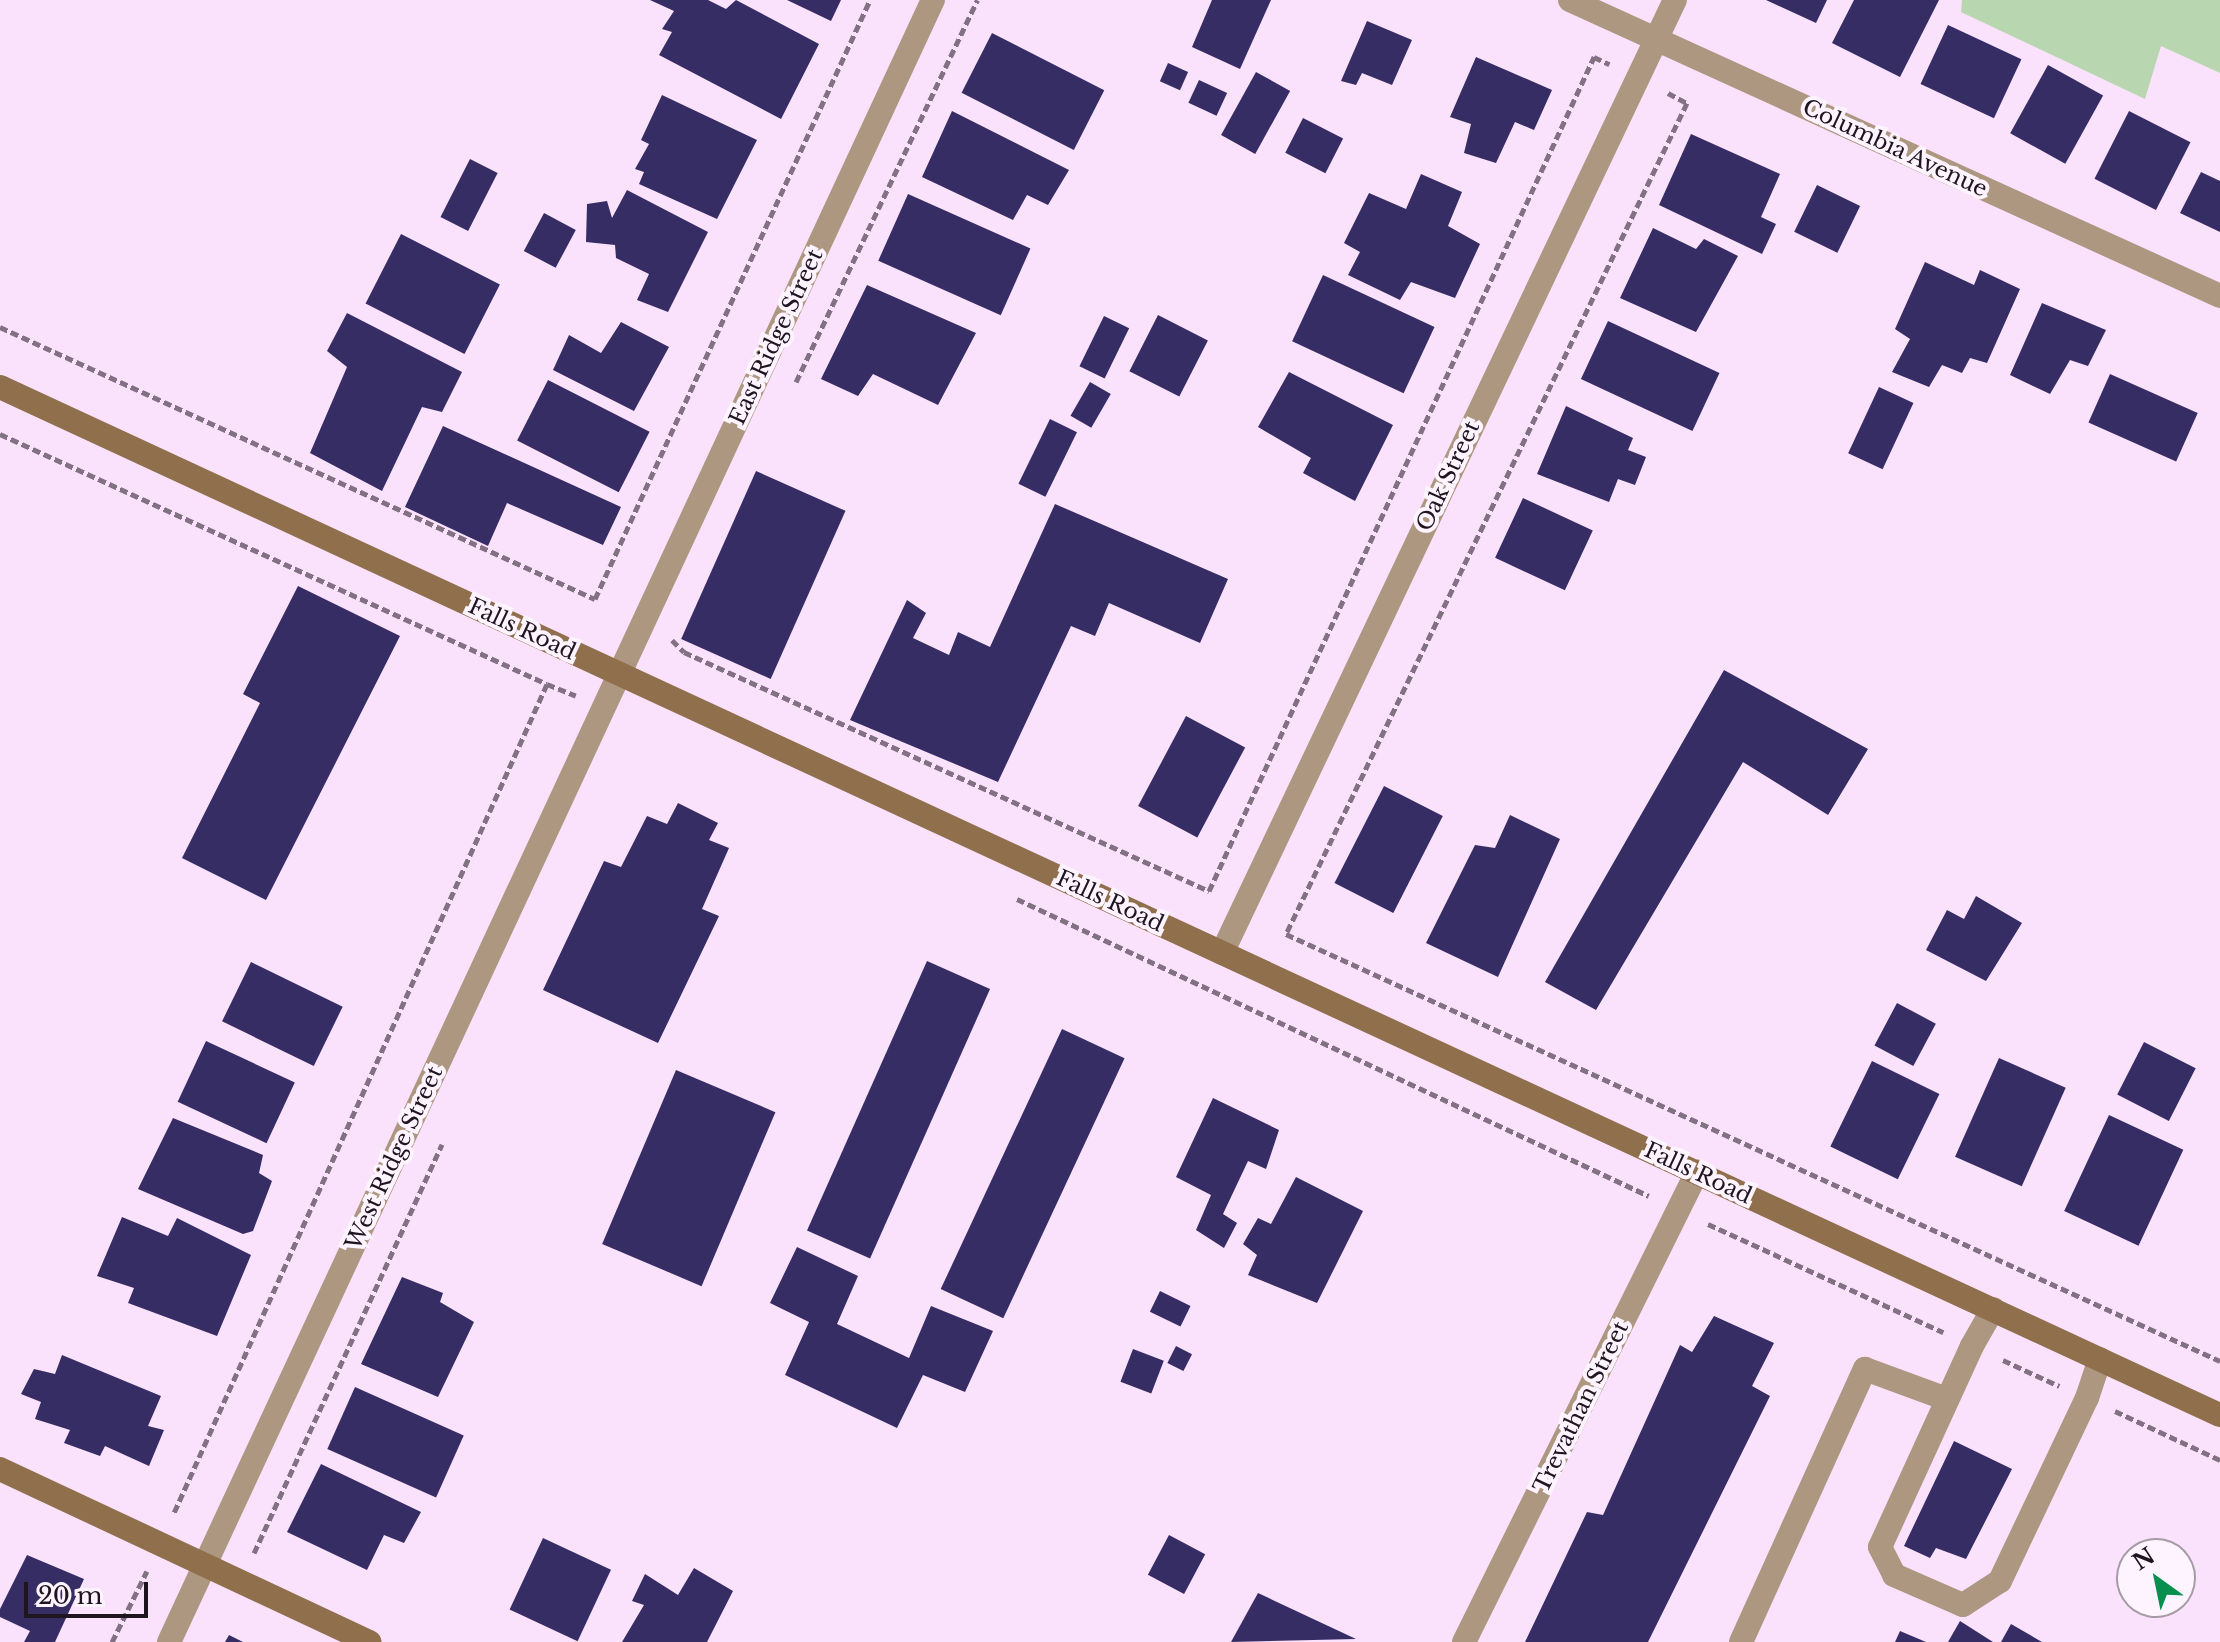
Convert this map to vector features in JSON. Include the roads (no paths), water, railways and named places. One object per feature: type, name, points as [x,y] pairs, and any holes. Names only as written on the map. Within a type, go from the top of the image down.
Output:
[{"type":"main road","name":"Falls Road","points":[[0,387],[2220,1415]]},
{"type":"main road","points":[[0,1469],[369,1642]]},
{"type":"street","name":"East Ridge Street","points":[[620,674],[933,0]]},
{"type":"street","name":"Columbia Avenue","points":[[1570,0],[2220,296]]},
{"type":"street","name":"Oak Street","points":[[1222,953],[1635,77],[1675,0]]},
{"type":"street","name":"West Ridge Street","points":[[169,1642],[620,674]]},
{"type":"street","name":"Trevathan Street","points":[[1464,1642],[1697,1172]]},
{"type":"street","points":[[1993,1309],[1947,1399],[1880,1547],[1894,1575],[1963,1605],[2000,1581],[2087,1398],[2100,1359]]},
{"type":"street","points":[[1741,1642],[1865,1369],[1947,1399]]}]
